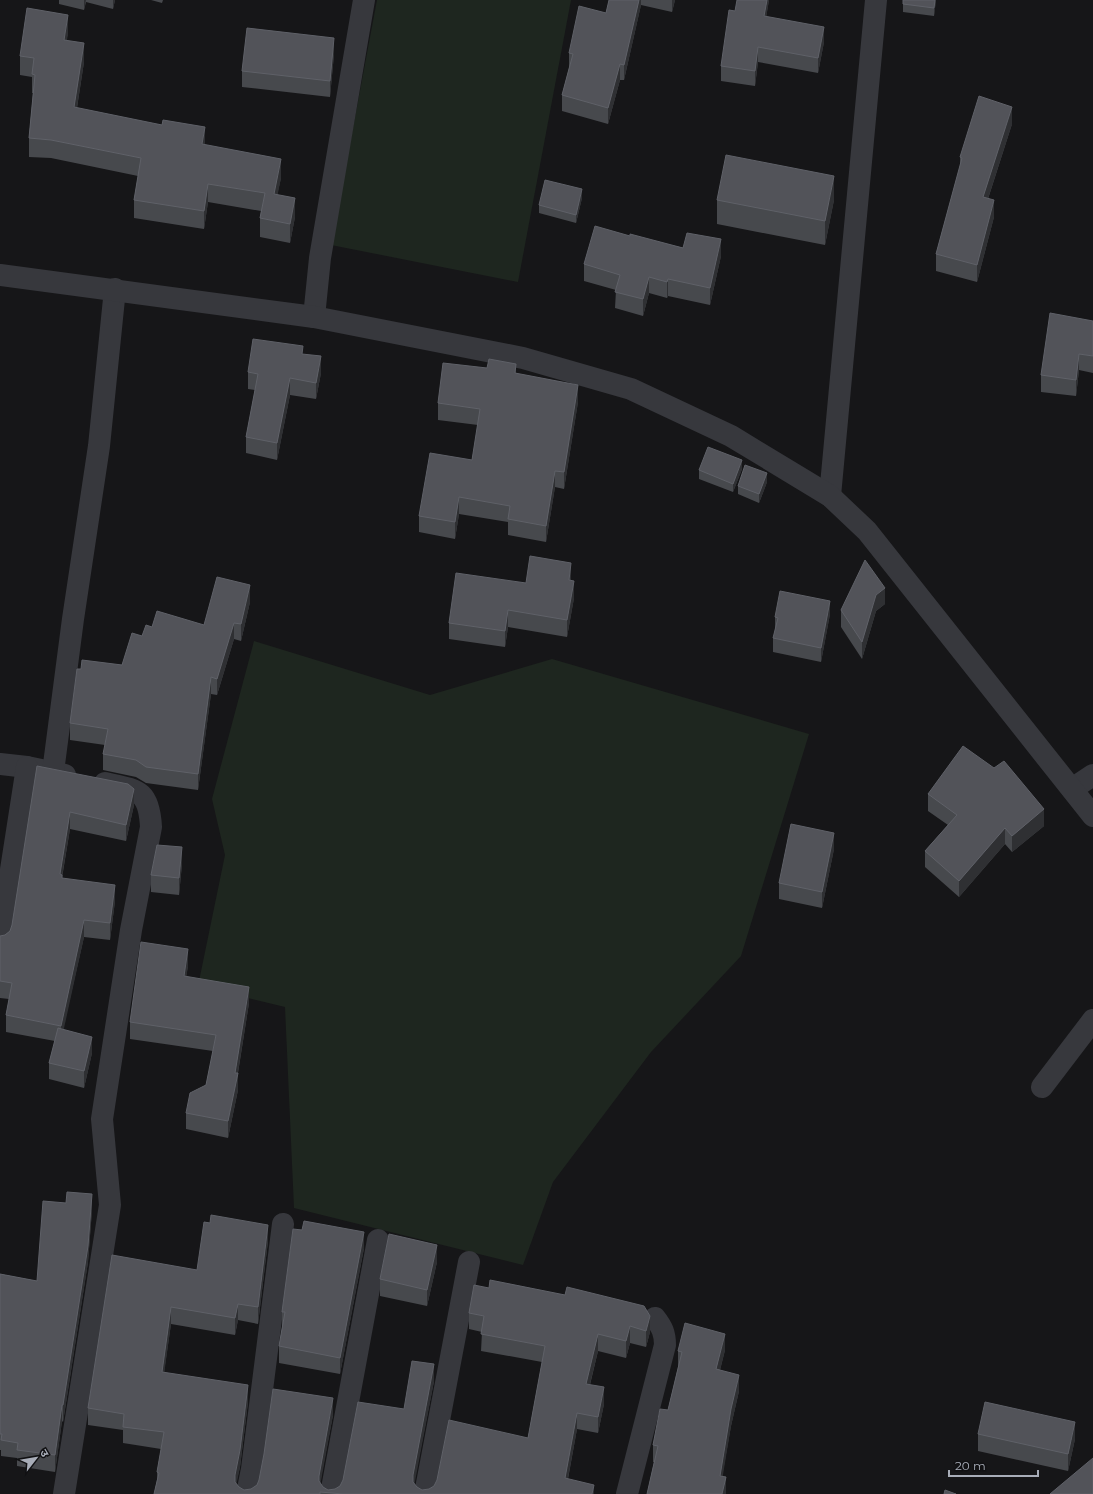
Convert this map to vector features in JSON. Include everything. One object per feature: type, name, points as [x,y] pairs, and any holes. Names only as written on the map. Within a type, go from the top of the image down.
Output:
[{"type":"street","points":[[314,317],[320,258],[364,0]]},
{"type":"street","points":[[830,496],[876,0]]},
{"type":"street","points":[[0,275],[115,289],[314,317],[523,358],[631,390],[731,436],[830,496],[867,531],[1093,816]]},
{"type":"street","points":[[53,772],[73,619],[99,446],[115,289]]},
{"type":"street","points":[[0,764],[27,767],[133,789],[144,797],[150,815],[151,827],[131,930],[102,1119],[110,1205],[64,1494]]},
{"type":"street","points":[[0,940],[27,767]]},
{"type":"street","points":[[1072,789],[1093,775]]},
{"type":"street","points":[[1042,1087],[1093,1020]]},
{"type":"street","points":[[247,1494],[252,1469],[283,1224]]},
{"type":"street","points":[[331,1494],[378,1240]]},
{"type":"street","points":[[425,1494],[469,1262]]},
{"type":"street","points":[[627,1494],[665,1345],[665,1335],[662,1326],[655,1318]]},
{"type":"shaded area","points":[[377,0],[571,0],[518,282],[331,245]]},
{"type":"shaded area","points":[[254,641],[430,695],[552,659],[809,734],[741,956],[651,1052],[553,1182],[523,1265],[294,1208],[285,1007],[198,986],[225,855],[212,799]]},
{"type":"building","points":[[609,0],[639,0],[624,65],[620,64],[608,108],[562,95],[573,54],[569,53],[579,6],[606,13]]},
{"type":"building","points":[[737,0],[767,0],[764,16],[824,27],[818,58],[758,47],[755,71],[721,66],[729,10],[735,11]]},
{"type":"building","points":[[903,0],[935,0],[934,8],[903,4]]},
{"type":"building","points":[[27,8],[68,15],[64,40],[84,43],[74,107],[162,125],[163,120],[205,127],[202,144],[281,159],[274,194],[295,198],[290,224],[260,218],[265,193],[208,184],[204,211],[134,200],[141,158],[51,140],[29,138],[35,75],[32,74],[34,58],[20,56]]},
{"type":"building","points":[[247,28],[334,38],[330,81],[242,71]]},
{"type":"building","points":[[979,96],[1012,107],[983,197],[994,200],[977,265],[936,254],[962,158],[960,157]]},
{"type":"building","points":[[726,155],[834,176],[825,221],[717,200]]},
{"type":"building","points":[[545,180],[582,189],[576,215],[539,205]]},
{"type":"building","points":[[595,226],[630,236],[630,234],[683,248],[687,233],[721,239],[710,288],[668,279],[667,282],[649,277],[643,299],[615,292],[620,275],[584,264]]},
{"type":"building","points":[[1050,313],[1093,321],[1093,356],[1079,354],[1076,380],[1041,375]]},
{"type":"building","points":[[253,339],[303,346],[302,354],[321,356],[316,383],[290,378],[277,443],[246,437],[258,374],[248,372]]},
{"type":"building","points":[[489,359],[516,364],[515,373],[578,385],[564,472],[555,471],[546,526],[508,519],[510,506],[459,497],[455,522],[419,516],[430,453],[472,460],[480,409],[438,403],[443,363],[487,368]]},
{"type":"building","points":[[708,447],[742,460],[733,484],[699,470]]},
{"type":"building","points":[[745,465],[767,473],[759,494],[738,486]]},
{"type":"building","points":[[530,556],[571,563],[569,580],[574,581],[567,620],[508,610],[505,631],[449,623],[456,573],[526,583]]},
{"type":"building","points":[[865,560],[885,588],[876,595],[862,642],[841,610]]},
{"type":"building","points":[[217,577],[250,585],[241,624],[234,623],[217,679],[211,677],[198,774],[146,767],[136,760],[103,754],[108,729],[70,723],[77,669],[81,669],[82,660],[122,665],[132,633],[142,636],[146,625],[152,627],[157,611],[204,625]]},
{"type":"building","points":[[780,591],[830,601],[821,648],[773,638],[778,618],[775,617]]},
{"type":"building","points":[[963,746],[994,768],[1004,761],[1044,809],[1012,836],[1005,828],[959,881],[925,851],[957,815],[928,794]]},
{"type":"building","points":[[37,766],[128,784],[134,789],[126,825],[70,812],[60,874],[62,875],[62,878],[115,885],[110,923],[84,920],[61,1026],[6,1015],[12,983],[0,981],[0,936],[5,935],[10,931],[12,925]]},
{"type":"building","points":[[791,824],[834,833],[822,892],[779,883]]},
{"type":"building","points":[[157,845],[182,847],[179,878],[151,875]]},
{"type":"building","points":[[141,942],[188,949],[184,976],[249,987],[235,1073],[238,1073],[228,1121],[186,1113],[190,1093],[206,1085],[216,1035],[130,1022]]},
{"type":"building","points":[[58,1028],[92,1037],[84,1071],[49,1063]]},
{"type":"building","points":[[67,1192],[92,1194],[88,1246],[55,1455],[17,1450],[18,1443],[1,1440],[0,1274],[37,1281],[43,1201],[66,1203]]},
{"type":"building","points":[[211,1215],[268,1225],[258,1307],[238,1304],[235,1318],[171,1307],[162,1372],[248,1385],[240,1450],[235,1475],[235,1482],[239,1487],[244,1490],[251,1489],[257,1485],[259,1480],[273,1389],[333,1398],[319,1481],[323,1487],[328,1490],[335,1489],[340,1486],[343,1480],[358,1402],[404,1409],[412,1361],[434,1364],[413,1475],[413,1482],[417,1487],[422,1490],[429,1489],[434,1486],[437,1480],[449,1420],[528,1438],[545,1346],[481,1334],[484,1316],[469,1313],[474,1285],[489,1288],[490,1280],[565,1295],[567,1287],[644,1306],[650,1316],[646,1331],[630,1326],[626,1341],[598,1334],[586,1384],[604,1387],[598,1417],[577,1413],[565,1478],[594,1485],[592,1494],[343,1494],[320,1492],[320,1494],[154,1494],[159,1473],[157,1472],[164,1432],[123,1427],[124,1414],[88,1408],[112,1255],[197,1270],[204,1222],[210,1223]]},
{"type":"building","points":[[304,1221],[364,1232],[340,1358],[279,1346],[285,1312],[282,1312],[293,1229],[302,1230]]},
{"type":"building","points":[[389,1234],[437,1245],[427,1290],[380,1279]]},
{"type":"building","points":[[685,1323],[725,1334],[716,1369],[739,1375],[731,1409],[720,1476],[726,1477],[722,1494],[647,1494],[658,1446],[653,1445],[660,1409],[668,1410],[682,1352],[678,1351]]},
{"type":"building","points":[[985,1402],[1075,1422],[1068,1454],[978,1434]]},
{"type":"building","points":[[1093,1458],[1093,1494],[1050,1494]]},
{"type":"building","points":[[945,1490],[956,1494],[944,1494]]}]
